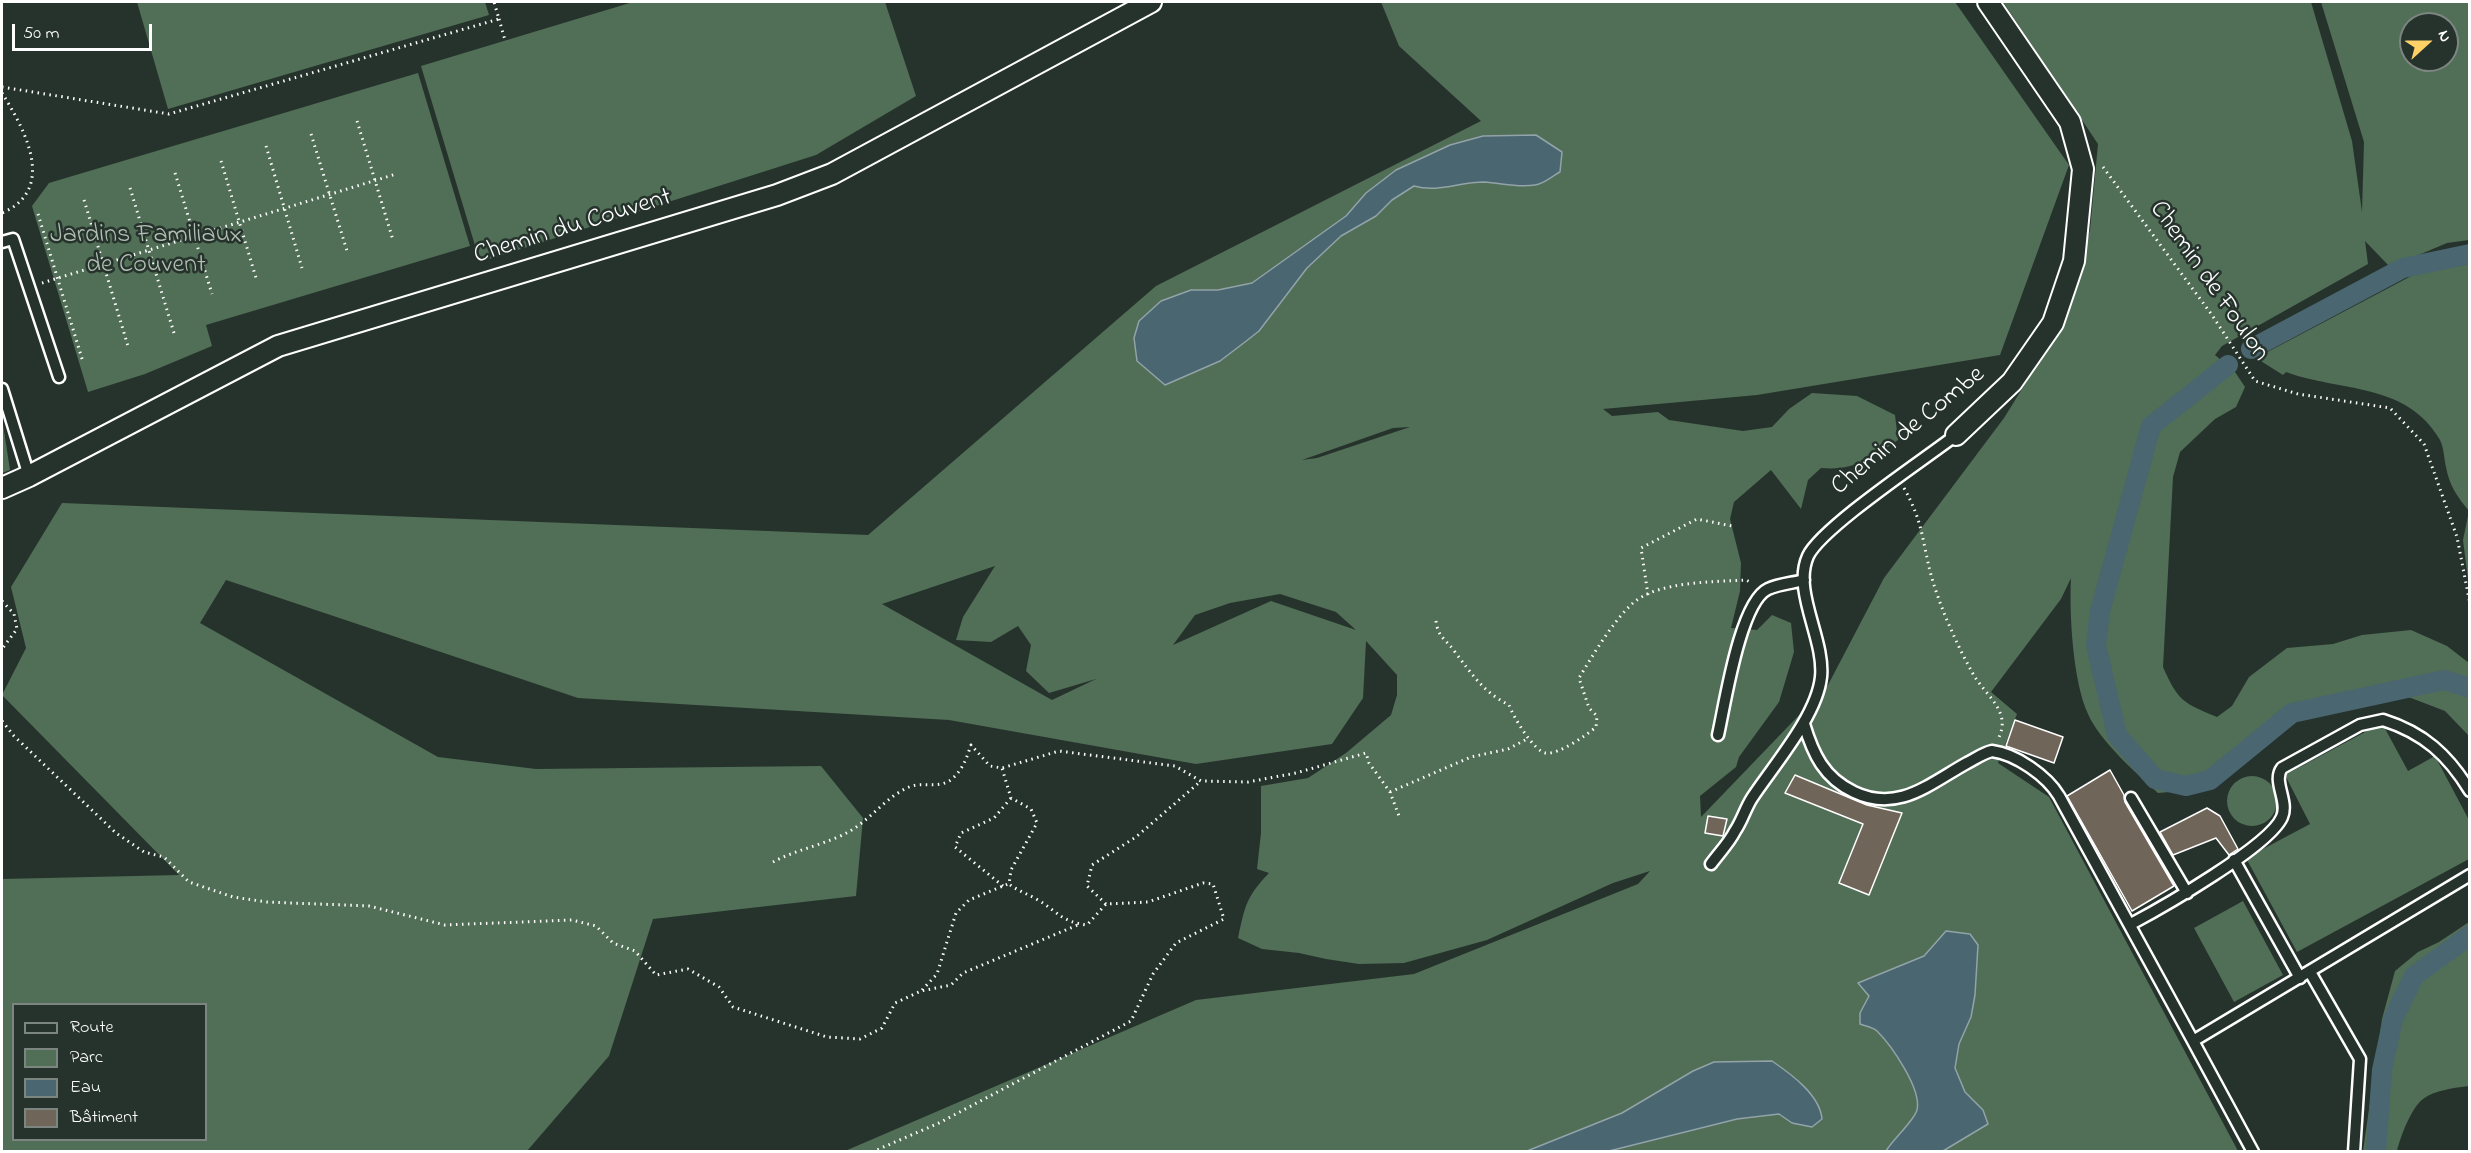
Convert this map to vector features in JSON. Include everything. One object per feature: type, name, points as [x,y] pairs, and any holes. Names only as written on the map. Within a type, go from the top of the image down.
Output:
[{"type":"street","name":"Chemin du Couvent","points":[[2,488],[278,346],[777,195],[832,174],[1151,2]]},
{"type":"street","name":"Chemin de Combe","points":[[1956,435],[2012,382],[2053,323],[2074,261],[2083,169],[2070,122],[1988,2]]},
{"type":"lane","points":[[2,242],[13,239],[59,377]]},
{"type":"lane","points":[[2,389],[29,476]]},
{"type":"lane","name":"Chemin de Combe","points":[[1711,864],[1735,831],[1750,801],[1804,724],[1821,678],[1819,645],[1807,603],[1804,580],[1808,556],[1832,529],[1956,435]]},
{"type":"lane","points":[[1718,735],[1739,642],[1754,601],[1768,589],[1804,580]]},
{"type":"lane","points":[[2131,924],[2187,893],[2270,832],[2283,817],[2284,805],[2278,776],[2283,768],[2372,721],[2383,720],[2394,723],[2434,746],[2447,757],[2469,791]]},
{"type":"lane","points":[[1804,724],[1812,750],[1832,778],[1862,796],[1884,801],[1896,800],[1912,794],[1992,751],[2002,752],[2045,778],[2054,787],[2131,924],[2253,1152]]},
{"type":"lane","points":[[2131,798],[2187,893]]},
{"type":"lane","points":[[2234,860],[2300,978]]},
{"type":"lane","points":[[2193,1041],[2469,875]]},
{"type":"lane","points":[[2310,972],[2360,1059],[2354,1152]]},
{"type":"path","points":[[494,2],[506,40]]},
{"type":"path","points":[[2,87],[169,114],[499,19]]},
{"type":"path","points":[[2,93],[32,153],[33,173],[26,191],[2,213]]},
{"type":"path","points":[[357,121],[393,240]]},
{"type":"path","points":[[311,134],[347,251]]},
{"type":"path","points":[[266,146],[302,268]]},
{"type":"path","name":"Chemin de Foulon","points":[[2098,160],[2212,315],[2255,381],[2298,394],[2390,408],[2424,444],[2457,537],[2469,604]]},
{"type":"path","points":[[221,161],[256,278]]},
{"type":"path","points":[[175,172],[212,294]]},
{"type":"path","points":[[29,287],[148,248],[396,174]]},
{"type":"path","points":[[130,188],[174,333]]},
{"type":"path","points":[[84,200],[128,346]]},
{"type":"path","points":[[38,214],[83,362]]},
{"type":"path","points":[[1899,479],[1918,515],[1931,575],[1972,674],[2000,711],[2003,721],[2002,732],[1992,751]]},
{"type":"path","points":[[1648,595],[1641,548],[1697,519],[1732,526]]},
{"type":"path","points":[[1436,621],[1437,632],[1446,646],[1453,648],[1470,675],[1492,697],[1509,705],[1516,722],[1529,738],[1542,753],[1549,754],[1586,736],[1596,727],[1597,716],[1589,708],[1579,678],[1588,659],[1634,602],[1663,588],[1746,580],[1768,589]]},
{"type":"path","points":[[2,601],[14,614],[17,629],[2,649]]},
{"type":"path","points":[[2,721],[14,736],[116,833],[144,852],[164,857],[189,882],[233,897],[267,902],[369,906],[445,925],[572,920],[597,926],[613,943],[635,951],[656,975],[688,969],[719,987],[733,1007],[827,1037],[860,1039],[882,1028],[895,1003],[921,991],[951,985],[963,973],[1080,924]]},
{"type":"path","points":[[1390,792],[1472,757],[1508,749],[1529,738]]},
{"type":"path","points":[[773,862],[790,853],[848,832],[871,816],[878,806],[912,785],[927,787],[952,779],[964,764],[971,745],[990,766],[1002,768],[1059,752],[1175,766],[1201,781],[1248,783],[1296,774],[1366,753],[1369,763],[1390,792],[1399,816]]},
{"type":"path","points":[[1002,768],[1011,798],[1031,809],[1037,823],[1011,870],[1009,884]]},
{"type":"path","points":[[1106,904],[1087,886],[1092,865],[1136,837],[1201,781]]},
{"type":"path","points":[[1003,886],[955,847],[961,833],[994,818],[1011,798]]},
{"type":"path","points":[[872,1152],[939,1123],[1131,1021],[1153,974],[1176,943],[1224,919],[1213,884],[1203,883],[1148,902],[1106,904],[1087,925],[1060,918],[1037,899],[1021,893],[1009,884]]},
{"type":"path","points":[[921,991],[937,974],[956,913],[969,900],[1009,884]]},
{"type":"green space","points":[[137,2],[485,2],[489,15],[168,109]]},
{"type":"green space","points":[[633,2],[885,2],[916,96],[816,155],[480,262],[421,66]]},
{"type":"green space","points":[[1381,2],[1955,2],[2069,165],[2000,355],[1757,395],[1603,409],[1612,416],[1658,412],[1669,420],[1743,431],[1772,427],[1789,409],[1812,393],[1857,396],[1895,415],[1898,440],[1862,462],[1843,467],[1821,468],[1808,480],[1801,509],[1771,470],[1734,502],[1730,519],[1741,563],[1740,591],[1731,628],[1757,630],[1772,615],[1791,623],[1794,652],[1779,702],[1739,757],[1736,767],[1700,796],[1701,817],[1828,685],[1884,578],[2004,418],[2066,318],[2090,230],[2098,144],[2003,2],[2311,2],[2352,141],[2362,212],[2364,142],[2321,2],[2469,2],[2469,240],[2447,243],[2390,267],[2365,241],[2368,264],[2222,346],[2215,355],[2235,372],[2245,387],[2236,407],[2215,419],[2180,452],[2173,477],[2163,667],[2173,687],[2183,700],[2217,717],[2232,706],[2249,677],[2287,648],[2333,644],[2362,635],[2411,630],[2447,646],[2469,663],[2469,736],[2445,711],[2377,685],[2289,709],[2204,789],[2158,793],[2109,745],[2088,714],[2079,684],[2073,647],[2071,578],[2061,599],[1991,692],[2017,714],[1998,763],[2049,797],[2238,1151],[845,1151],[1196,1000],[1414,974],[1638,884],[1650,871],[1613,883],[1487,940],[1404,963],[1359,964],[1262,949],[1238,938],[1248,903],[1255,889],[1269,873],[1257,869],[1261,833],[1261,786],[1308,778],[1346,753],[1391,715],[1397,695],[1397,675],[1366,641],[1363,698],[1332,744],[1196,764],[949,720],[578,698],[226,580],[200,623],[438,757],[536,769],[821,766],[863,818],[856,896],[653,919],[609,1056],[527,1151],[2,1151],[2,879],[179,875],[2,695],[26,648],[11,587],[62,503],[868,535],[1156,286],[1481,121],[1399,46]],"holes":[[[1410,427],[1317,458],[1302,460],[1393,428]],[[995,566],[963,617],[956,640],[991,642],[1018,626],[1031,645],[1026,671],[1049,693],[1096,679],[1052,700],[882,604]],[[1280,594],[1336,612],[1356,630],[1271,601],[1173,645],[1195,615],[1230,603]]]},
{"type":"green space","name":"Jardins Familiaux de Couvent","points":[[418,73],[470,246],[206,325],[212,346],[145,374],[88,392],[32,206],[49,183]]},
{"type":"green space","points":[[2470,264],[2469,587],[2463,540],[2469,511],[2447,474],[2440,440],[2426,421],[2410,408],[2391,398],[2286,372],[2283,375],[2256,358],[2415,274]]},
{"type":"green space","points":[[2,418],[10,470],[2,473]]},
{"type":"green space","points":[[2382,723],[2408,771],[2435,756],[2469,820],[2469,859],[2297,952],[2246,858],[2310,824],[2285,775]]},
{"type":"green space","points":[[2257,776],[2270,783],[2276,791],[2276,811],[2270,819],[2262,825],[2247,826],[2234,819],[2228,811],[2227,796],[2234,783],[2242,777]]},
{"type":"green space","points":[[2243,901],[2283,975],[2234,1002],[2194,928]]},
{"type":"green space","points":[[2469,922],[2469,1086],[2439,1091],[2423,1099],[2410,1116],[2397,1151],[2363,1151],[2382,1019],[2395,971],[2418,952],[2439,942]]},
{"type":"water","points":[[1536,135],[1562,152],[1560,172],[1545,182],[1528,186],[1475,182],[1440,188],[1414,186],[1392,200],[1376,216],[1341,236],[1307,268],[1259,331],[1220,361],[1165,385],[1137,361],[1134,338],[1139,321],[1161,301],[1191,290],[1218,290],[1252,283],[1346,216],[1366,193],[1396,170],[1450,145],[1483,136]]},
{"type":"water","points":[[1946,931],[1970,934],[1978,945],[1975,995],[1971,1017],[1959,1044],[1955,1068],[1965,1092],[1983,1110],[1988,1124],[1943,1151],[1886,1151],[1915,1114],[1917,1101],[1910,1079],[1890,1046],[1875,1030],[1860,1024],[1860,1013],[1869,996],[1858,983],[1924,956]]},
{"type":"water","points":[[1772,1061],[1788,1072],[1816,1102],[1822,1119],[1812,1127],[1792,1123],[1779,1114],[1737,1119],[1609,1151],[1527,1151],[1622,1113],[1693,1071],[1714,1062]]},
{"type":"building","points":[[2015,720],[2063,737],[2054,763],[2006,746]]},
{"type":"building","points":[[2110,770],[2124,795],[2125,802],[2174,886],[2132,911],[2067,796]]},
{"type":"building","points":[[1795,775],[1867,805],[1902,813],[1869,895],[1839,883],[1863,824],[1785,793]]},
{"type":"building","points":[[2207,808],[2220,816],[2238,849],[2229,855],[2216,838],[2173,855],[2160,832]]},
{"type":"building","points":[[1708,816],[1727,819],[1723,836],[1705,833]]},
{"type":"waterway","points":[[2251,349],[2403,268],[2470,254]]},
{"type":"waterway","points":[[2228,365],[2151,426],[2100,611],[2096,645],[2117,735],[2155,779],[2186,786],[2210,780],[2292,713],[2444,680],[2470,688]]},
{"type":"waterway","points":[[2376,1152],[2382,1070],[2393,1019],[2414,976],[2470,935]]}]
